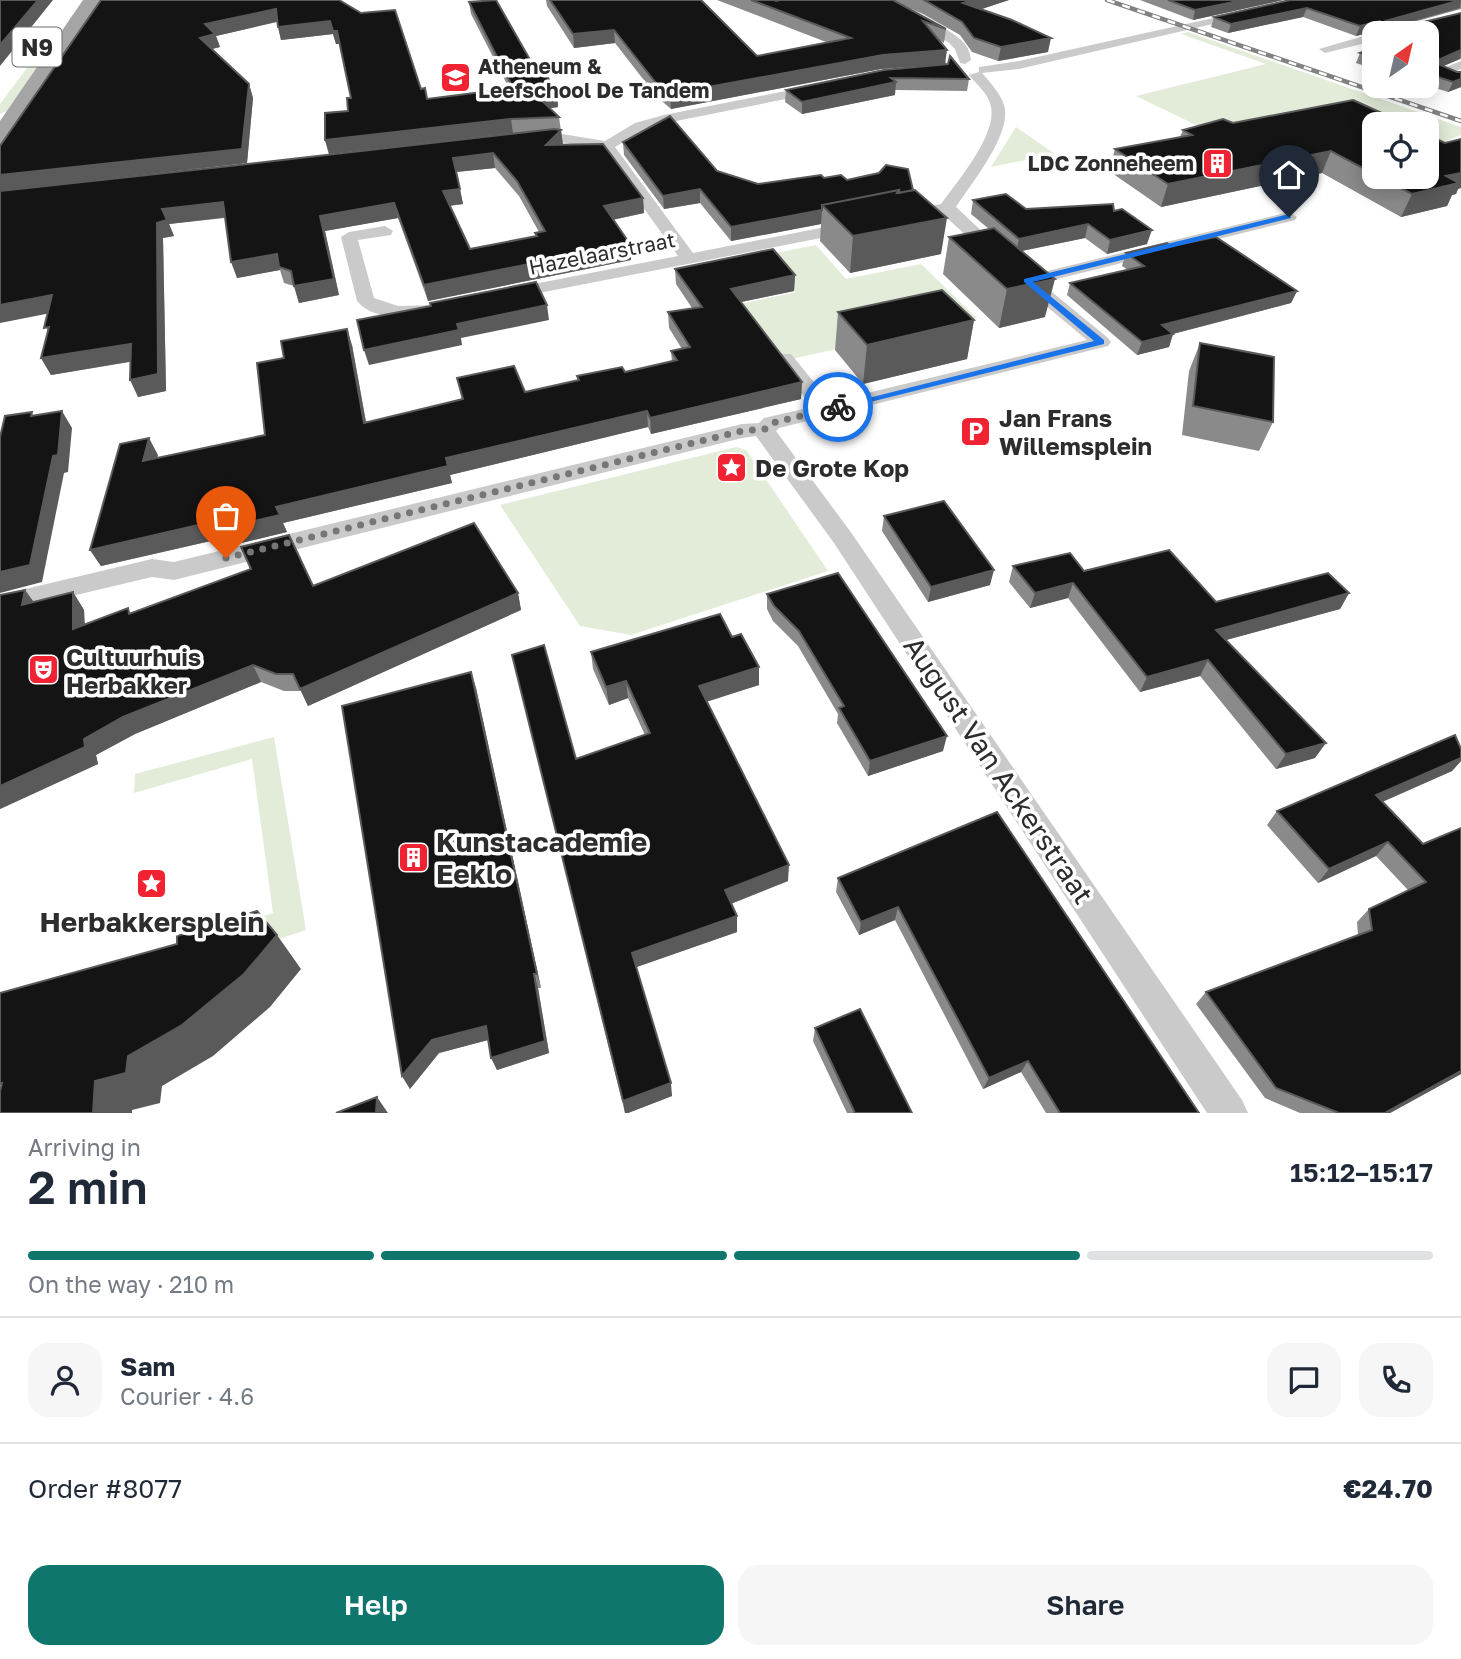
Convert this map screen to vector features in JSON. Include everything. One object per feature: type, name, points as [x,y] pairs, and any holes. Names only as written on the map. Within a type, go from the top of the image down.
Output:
[{"type":"main road","name":"N9","points":[[34,51],[73,0]]},
{"type":"main road","name":"N9","points":[[0,138],[92,0]]},
{"type":"street","points":[[880,0],[902,15],[953,40],[964,52],[965,60]]},
{"type":"street","points":[[957,76],[1020,65],[1310,0]]},
{"type":"street","points":[[1325,49],[1362,40]]},
{"type":"street","points":[[947,61],[965,60],[984,66],[980,72]]},
{"type":"street","points":[[893,219],[947,208],[989,142],[999,119],[998,106],[980,72]]},
{"type":"street","points":[[513,140],[556,137],[607,146],[640,126],[669,118],[828,87]]},
{"type":"street","points":[[607,146],[689,259]]},
{"type":"street","points":[[0,604],[152,568],[174,571],[742,431],[765,429],[772,423],[1101,342],[1027,281],[947,208]]},
{"type":"street","points":[[1027,281],[1289,217]]},
{"type":"street","name":"Hazelaarstraat","points":[[488,298],[866,224]]},
{"type":"street","points":[[385,231],[349,237],[366,301],[385,310],[407,314],[448,306]]},
{"type":"street","points":[[785,358],[825,410]]},
{"type":"street","name":"August Van Ackerstraat","points":[[765,429],[765,434],[850,548],[1229,1113]]},
{"type":"green space","points":[[1188,32],[1362,93],[1362,98],[1378,98],[1418,112],[1366,112],[1358,109],[1229,141],[1136,96],[1266,64],[1181,34]]},
{"type":"green space","points":[[46,54],[7,111],[0,114],[0,104],[36,56]]},
{"type":"green space","points":[[1439,119],[1461,127],[1461,135],[1444,142],[1439,140]]},
{"type":"green space","points":[[1016,127],[1055,154],[991,167]]},
{"type":"green space","points":[[816,245],[846,279],[921,264],[977,318],[778,362],[736,305],[796,292],[766,255]]},
{"type":"green space","points":[[736,447],[746,450],[828,571],[631,635],[580,626],[500,505]]},
{"type":"green space","points":[[274,737],[306,930],[13,1027],[18,997],[273,913],[252,759],[134,793],[135,774]]},
{"type":"building","points":[[0,0],[38,0],[0,45]]},
{"type":"building","points":[[101,0],[339,0],[361,13],[395,10],[421,89],[425,88],[427,99],[513,88],[469,2],[496,0],[537,72],[544,71],[557,93],[537,96],[559,117],[511,119],[325,140],[325,113],[348,111],[347,98],[351,98],[337,31],[333,31],[330,21],[278,27],[276,9],[205,24],[215,34],[200,38],[249,84],[242,149],[0,175],[0,146]]},
{"type":"building","points":[[550,0],[701,0],[757,56],[851,38],[751,0],[893,0],[946,29],[923,21],[947,50],[883,55],[670,94],[656,83],[614,30],[573,34]]},
{"type":"building","points":[[924,0],[972,0],[963,3],[1012,20],[1051,38],[1001,47],[974,38],[962,22]]},
{"type":"building","points":[[1168,0],[1243,0],[1195,10]]},
{"type":"building","points":[[1290,0],[1461,0],[1385,21],[1362,21],[1360,26],[1307,8],[1231,24],[1214,17]]},
{"type":"building","points":[[1461,13],[1461,50],[1439,60],[1439,21],[1428,21]]},
{"type":"building","points":[[950,56],[969,79],[891,78],[896,82],[802,102],[786,90],[884,70],[948,64]]},
{"type":"building","points":[[1439,64],[1461,72],[1461,79],[1453,82],[1439,77]]},
{"type":"building","points":[[1353,100],[1380,112],[1362,112],[1362,168],[1331,151],[1168,184],[1115,149],[1192,135],[1183,130],[1223,119],[1233,123]]},
{"type":"building","points":[[670,116],[717,171],[758,184],[821,175],[824,178],[841,175],[847,180],[879,173],[886,165],[908,169],[913,190],[899,193],[899,190],[822,205],[822,210],[731,227],[700,189],[663,196],[623,142]]},
{"type":"building","points":[[554,129],[561,130],[546,145],[603,144],[643,198],[604,206],[630,244],[424,285],[394,203],[320,216],[334,279],[294,286],[291,271],[279,267],[277,254],[231,262],[223,202],[162,209],[167,220],[157,223],[158,374],[130,380],[131,344],[41,358],[49,327],[44,328],[52,295],[0,305],[0,191]],"holes":[[[493,153],[517,181],[545,231],[535,233],[537,236],[470,249],[443,191],[460,189],[453,158]]]},
{"type":"building","points":[[1461,139],[1461,173],[1446,176],[1459,183],[1439,188],[1439,140],[1445,143]]},
{"type":"building","points":[[1403,189],[1433,189],[1412,194]]},
{"type":"building","points":[[899,190],[897,193],[915,190],[947,218],[853,236],[822,205]]},
{"type":"building","points":[[1006,194],[1026,209],[1113,204],[1114,211],[1122,209],[1152,230],[1110,240],[1088,224],[1019,239],[973,200]]},
{"type":"building","points":[[994,228],[1055,279],[1007,289],[949,237]]},
{"type":"building","points":[[1216,237],[1297,291],[1162,325],[1173,334],[1142,342],[1070,283],[1144,266],[1126,253],[1167,243],[1171,246]]},
{"type":"building","points":[[773,249],[795,275],[731,289],[802,382],[650,418],[647,411],[446,458],[448,466],[276,507],[280,515],[233,526],[229,518],[90,550],[120,444],[149,438],[143,461],[265,435],[257,363],[284,358],[281,341],[347,329],[364,423],[463,399],[457,378],[514,366],[525,392],[579,380],[577,376],[622,367],[625,372],[677,360],[671,351],[690,347],[668,312],[702,307],[675,269]]},
{"type":"building","points":[[536,282],[547,305],[457,324],[459,330],[364,350],[357,320]]},
{"type":"building","points":[[942,290],[974,320],[867,345],[838,312]]},
{"type":"building","points":[[1200,343],[1274,357],[1273,422],[1193,406]]},
{"type":"building","points":[[62,411],[58,455],[53,456],[30,565],[0,572],[0,437],[5,416],[32,412],[31,416]]},
{"type":"building","points":[[944,501],[994,570],[931,587],[884,516]]},
{"type":"building","points":[[474,523],[518,593],[300,689],[293,674],[276,674],[253,665],[123,717],[84,739],[85,747],[0,786],[0,595],[25,590],[22,605],[73,592],[73,629],[128,608],[129,614],[251,569],[241,547],[289,535],[313,586]]},
{"type":"building","points":[[1169,550],[1216,602],[1328,573],[1349,593],[1216,630],[1326,743],[1286,754],[1208,660],[1147,677],[1073,583],[1035,593],[1013,566],[1070,553],[1084,571]]},
{"type":"building","points":[[838,573],[947,736],[870,761],[839,708],[844,706],[799,631],[774,606],[767,594]]},
{"type":"building","points":[[720,614],[732,637],[741,634],[759,667],[699,686],[789,865],[725,890],[737,916],[632,953],[671,1083],[623,1101],[512,655],[544,645],[576,759],[650,733],[626,681],[606,687],[591,652]]},
{"type":"building","points":[[471,672],[537,974],[534,974],[545,1041],[491,1058],[486,1026],[432,1040],[402,1076],[342,706]]},
{"type":"building","points":[[1455,735],[1461,749],[1461,758],[1376,795],[1423,844],[1461,828],[1461,1071],[1385,1113],[1339,1113],[1276,1088],[1206,992],[1372,930],[1369,909],[1426,882],[1388,842],[1329,869],[1277,811]]},
{"type":"building","points":[[997,812],[1199,1113],[1060,1113],[1028,1061],[989,1078],[898,907],[861,922],[838,878]]},
{"type":"building","points":[[257,911],[277,935],[244,974],[182,1025],[128,1056],[126,1073],[95,1081],[93,1113],[0,1113],[0,993],[177,944],[177,936]]},
{"type":"building","points":[[860,1009],[912,1113],[855,1113],[815,1028]]},
{"type":"building","points":[[377,1097],[376,1113],[336,1113]]},
{"type":"railway","points":[[1107,0],[1461,121]]},
{"type":"way so far","points":[[226,558],[742,431],[765,429],[772,423],[838,407]]},
{"type":"place","name":"Atheneum & Leefschool De Tandem","points":[[455,78]]},
{"type":"place","name":"LDC Zonneheem","points":[[1217,163]]},
{"type":"place","name":"Jan Frans Willemsplein","points":[[976,431]]},
{"type":"place","name":"De Grote Kop","points":[[732,467]]},
{"type":"place","name":"Cultuurhuis Herbakker","points":[[43,670]]},
{"type":"place","name":"Kunstacademie Eeklo","points":[[413,857]]},
{"type":"place","name":"Herbakkersplein","points":[[152,884]]},
{"type":"route","points":[[838,407],[1101,342],[1027,281],[1289,217]]}]
